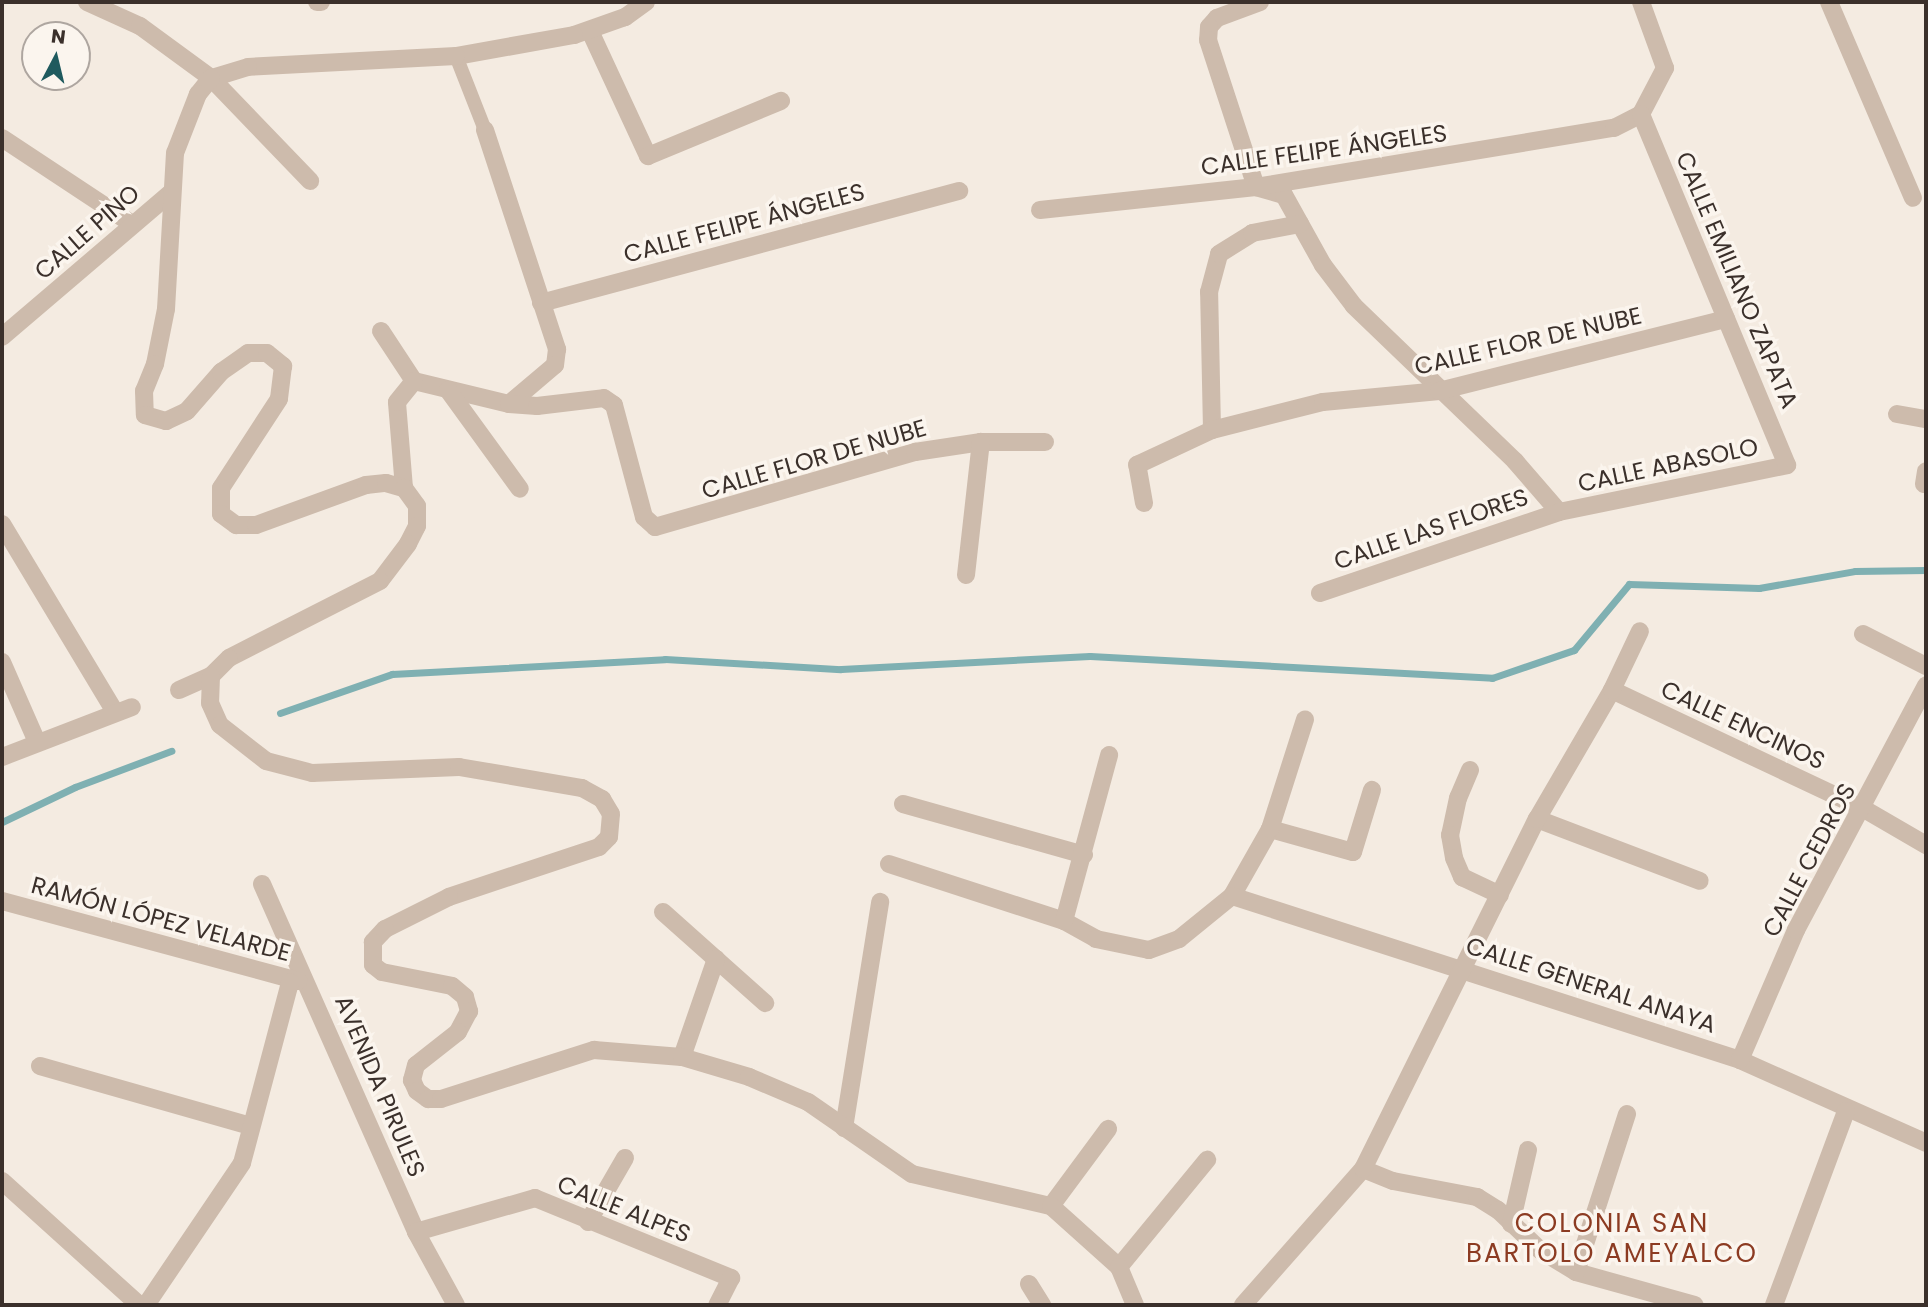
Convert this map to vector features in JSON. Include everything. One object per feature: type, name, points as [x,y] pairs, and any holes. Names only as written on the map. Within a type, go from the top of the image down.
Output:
[{"type":"street","points":[[87,2],[140,26],[211,78],[310,181]]},
{"type":"street","points":[[404,488],[386,482],[366,485],[256,525],[236,525],[221,514],[221,488],[279,398],[283,366],[267,353],[248,354],[221,372],[187,411],[166,421],[145,415],[144,391],[155,364],[164,318],[175,153],[198,94],[211,78],[248,67],[456,56],[590,31],[625,17],[646,2]]},
{"type":"street","points":[[1260,2],[1217,18],[1209,27],[1208,40],[1256,187],[1284,195],[1322,265],[1354,306],[1439,391],[1515,461],[1559,512]]},
{"type":"street","points":[[1641,2],[1665,68],[1641,114]]},
{"type":"street","points":[[1829,2],[1913,198]]},
{"type":"street","points":[[590,31],[648,156],[781,101]]},
{"type":"street","points":[[381,331],[414,381],[509,404],[555,365],[557,349],[485,130],[456,56]]},
{"type":"street","name":"CALLE FELIPE ÁNGELES","points":[[1041,210],[1256,187],[1614,128],[1641,114]]},
{"type":"street","name":"CALLE EMILIANO ZAPATA","points":[[1641,114],[1787,465]]},
{"type":"street","points":[[2,138],[132,224]]},
{"type":"street","name":"CALLE FELIPE ÁNGELES","points":[[541,303],[959,191]]},
{"type":"street","name":"CALLE PINO","points":[[2,337],[172,192]]},
{"type":"street","points":[[1212,430],[1209,292],[1219,254],[1252,233],[1300,224]]},
{"type":"street","name":"CALLE FLOR DE NUBE","points":[[1144,503],[1137,465],[1212,430],[1323,402],[1439,391],[1726,319]]},
{"type":"street","points":[[179,690],[211,676],[229,658],[380,581],[417,526],[417,506],[404,488],[397,402],[414,381]]},
{"type":"street","points":[[448,390],[520,489]]},
{"type":"street","name":"CALLE FLOR DE NUBE","points":[[509,404],[537,406],[604,398],[614,405],[644,517],[655,527],[671,526],[915,452],[981,442],[1045,442]]},
{"type":"street","points":[[1897,414],[1926,419]]},
{"type":"street","points":[[966,575],[981,442]]},
{"type":"street","name":"CALLE ABASOLO","points":[[1559,512],[1787,465]]},
{"type":"street","name":"CALLE LAS FLORES","points":[[1320,593],[1559,512]]},
{"type":"street","points":[[2,524],[124,709],[2,757]]},
{"type":"street","points":[[1243,1305],[1363,1169],[1537,819],[1612,690],[1640,631]]},
{"type":"street","points":[[1863,634],[1926,666]]},
{"type":"street","points":[[2,662],[37,742]]},
{"type":"street","name":"AVENIDA PIRULES","points":[[211,676],[210,703],[220,725],[254,754],[312,772],[459,767],[582,788],[602,799],[611,814],[609,837],[599,847],[449,897],[385,929],[373,942],[373,965],[382,972],[452,986],[465,997],[469,1011],[458,1032],[416,1065],[412,1080],[417,1091],[428,1099],[441,1099],[594,1050],[682,1056],[749,1077],[808,1102],[912,1174],[1053,1202],[1119,1268],[1135,1305]]},
{"type":"street","name":"CALLE CEDROS","points":[[1740,1060],[1796,930],[1864,809],[1926,685]]},
{"type":"street","name":"CALLE ENCINOS","points":[[1612,690],[1864,809],[1926,845]]},
{"type":"street","points":[[889,864],[1065,921],[1097,939],[1149,950],[1179,939],[1231,896],[1270,829],[1305,719]]},
{"type":"street","points":[[1065,921],[1109,755]]},
{"type":"street","points":[[1470,771],[1458,797],[1450,835],[1454,858],[1462,877],[1500,895]]},
{"type":"street","points":[[1270,829],[1353,852],[1372,790]]},
{"type":"street","points":[[903,804],[1084,855]]},
{"type":"street","points":[[1537,819],[1700,881]]},
{"type":"street","name":"AVENIDA PIRULES","points":[[262,884],[298,981],[416,1232],[456,1305]]},
{"type":"street","name":"CALLE GENERAL ANAYA","points":[[1231,896],[1463,968],[1740,1060],[1846,1111],[1926,1143]]},
{"type":"street","name":"RAMÓN LÓPEZ VELARDE","points":[[2,901],[298,981]]},
{"type":"street","points":[[844,1128],[880,902]]},
{"type":"street","points":[[663,912],[765,1003]]},
{"type":"street","points":[[682,1056],[716,959]]},
{"type":"street","points":[[146,1305],[242,1163],[250,1126],[298,981]]},
{"type":"street","points":[[40,1066],[250,1126]]},
{"type":"street","points":[[1774,1305],[1846,1111]]},
{"type":"street","points":[[1576,1272],[1627,1114]]},
{"type":"street","points":[[1053,1202],[1108,1129]]},
{"type":"street","points":[[1511,1224],[1528,1150]]},
{"type":"street","points":[[588,1222],[625,1158]]},
{"type":"street","points":[[1119,1268],[1207,1160]]},
{"type":"street","points":[[1363,1169],[1393,1181],[1477,1197],[1540,1250],[1576,1272],[1668,1302],[1695,1305]]},
{"type":"street","points":[[2,1181],[139,1305]]},
{"type":"street","name":"CALLE ALPES","points":[[416,1232],[535,1198],[588,1222],[732,1278],[717,1305]]},
{"type":"street","points":[[1029,1284],[1042,1305]]},
{"type":"waterway","points":[[280,713],[392,674],[665,659],[841,669],[1090,656],[1492,678],[1574,650],[1629,584],[1759,588],[1855,571],[1926,570]]},
{"type":"waterway","points":[[2,822],[75,787],[171,751]]},
{"type":"district","name":"COLONIA SAN BARTOLO AMEYALCO","points":[[1612,1239]]}]
